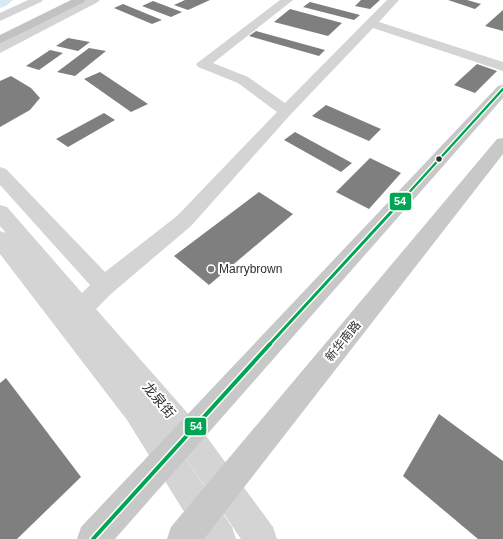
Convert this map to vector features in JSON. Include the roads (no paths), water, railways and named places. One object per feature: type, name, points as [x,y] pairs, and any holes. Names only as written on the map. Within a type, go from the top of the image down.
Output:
[{"type":"highway","points":[[0,40],[80,0]]},
{"type":"highway","points":[[0,26],[42,2]]},
{"type":"main road","points":[[93,539],[503,89]]},
{"type":"main road","name":"新华南路","points":[[183,539],[503,143]]},
{"type":"street","points":[[0,49],[94,0]]},
{"type":"street","points":[[286,111],[243,80],[203,64],[287,0]]},
{"type":"street","points":[[82,308],[104,286],[184,221],[286,111],[393,0]]},
{"type":"street","points":[[0,17],[42,2]]},
{"type":"street","points":[[371,23],[503,66]]},
{"type":"street","points":[[0,173],[104,286]]},
{"type":"street","points":[[0,212],[40,272]]},
{"type":"street","points":[[0,240],[40,272]]},
{"type":"street","name":"龙泉街","points":[[40,272],[82,308],[188,435],[261,539]]},
{"type":"street","name":"龙泉街","points":[[40,272],[136,410],[204,512],[220,539]]},
{"type":"waterway","points":[[0,3],[5,0]]},
{"type":"place","name":"Marrybrown","points":[[211,269]]}]
